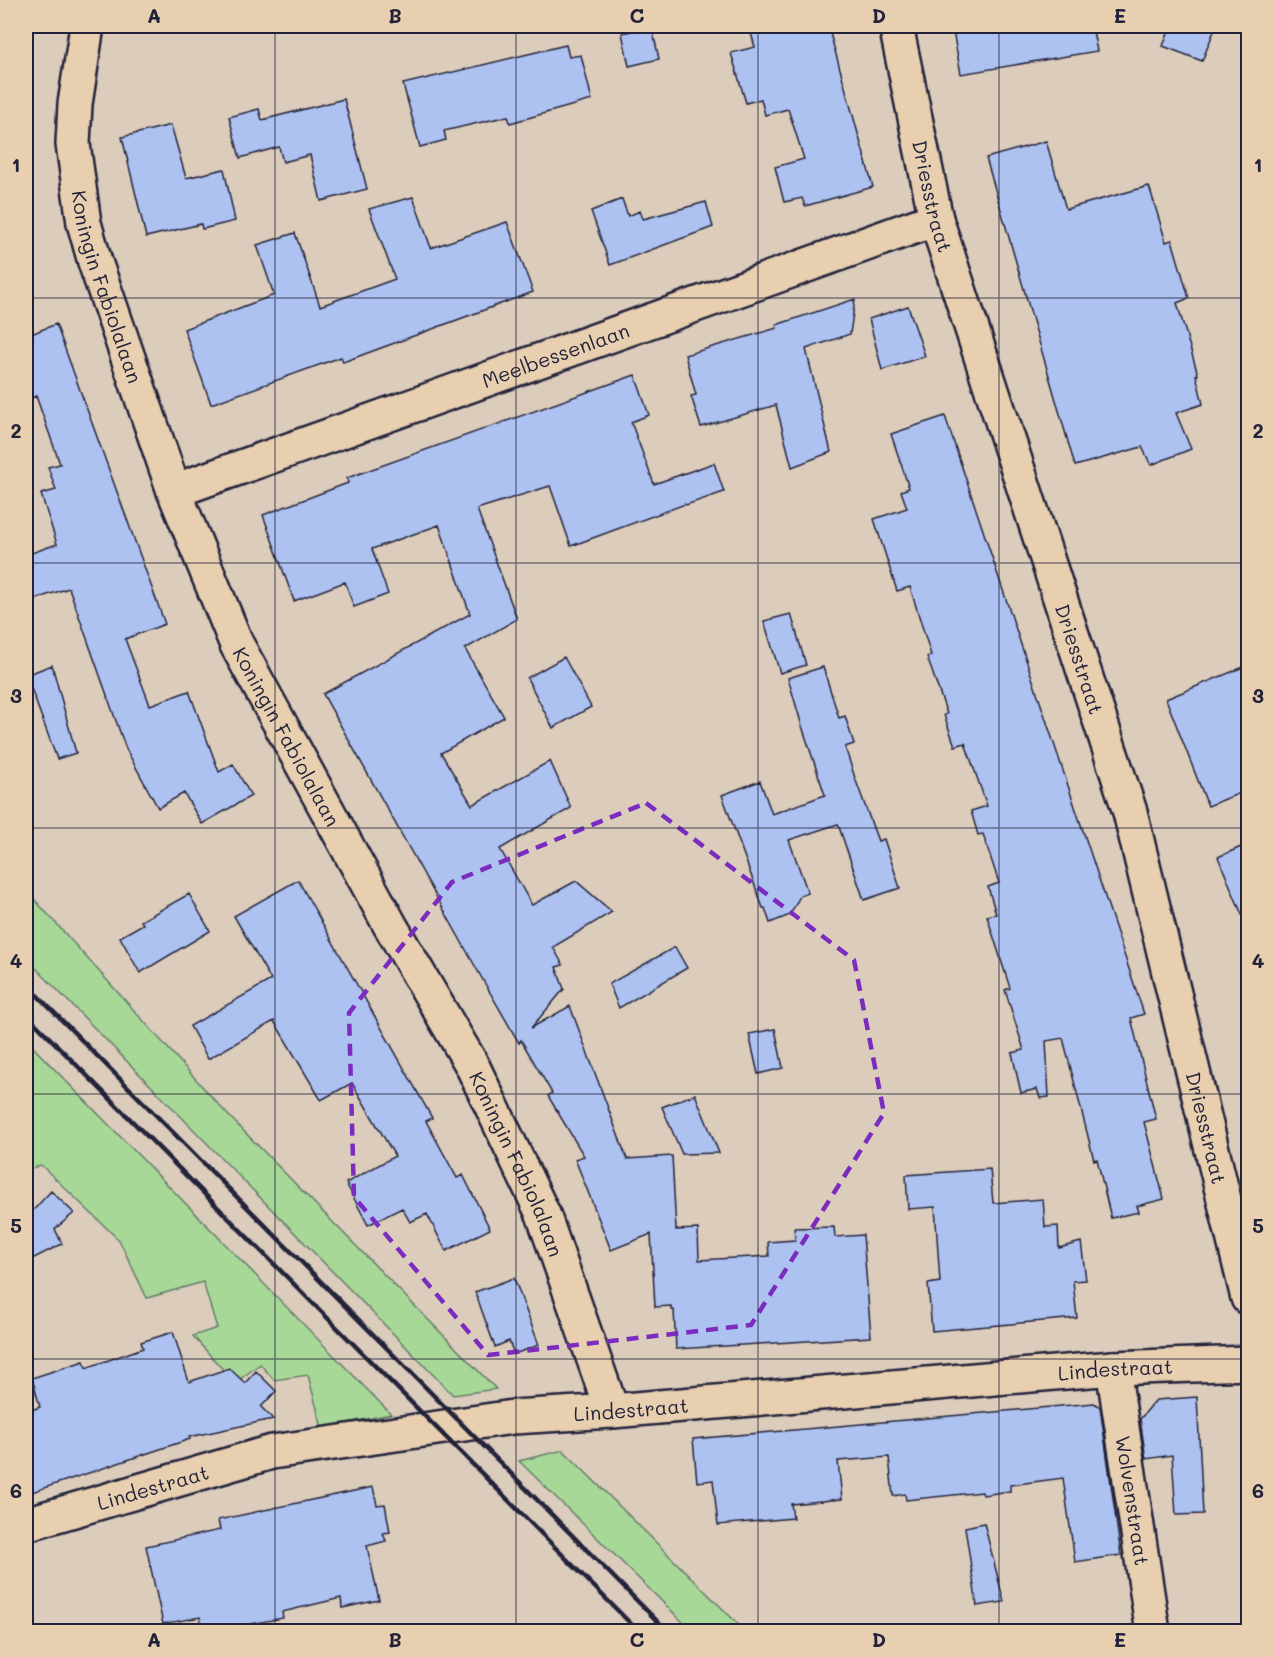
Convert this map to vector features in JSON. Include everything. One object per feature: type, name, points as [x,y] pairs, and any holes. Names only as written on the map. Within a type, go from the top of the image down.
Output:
[{"type":"street","name":"Koningin Fabiolalaan","points":[[87,26],[75,104],[73,144],[84,223],[95,262],[174,490],[237,645],[373,895],[477,1076],[543,1214],[612,1411]]},
{"type":"street","name":"Driesstraat","points":[[896,26],[936,219],[1130,812],[1248,1298]]},
{"type":"street","name":"Meelbessenlaan","points":[[174,490],[936,219]]},
{"type":"street","name":"Lindestraat","points":[[26,1524],[272,1452],[513,1417],[612,1411],[1113,1368],[1248,1363]]},
{"type":"street","name":"Wolvenstraat","points":[[1113,1368],[1153,1632]]},
{"type":"highlighted area","points":[[646,803],[854,960],[884,1113],[751,1325],[488,1355],[354,1197],[349,1013],[452,882]]},
{"type":"green space","points":[[26,890],[227,1114],[496,1389],[453,1395],[26,958]]},
{"type":"green space","points":[[26,1040],[391,1414],[322,1428],[308,1375],[274,1380],[260,1364],[235,1383],[193,1336],[217,1328],[203,1282],[147,1298],[119,1240],[41,1165],[26,1170]]},
{"type":"green space","points":[[563,1450],[745,1631],[692,1631],[519,1461]]},
{"type":"building","points":[[749,26],[828,26],[873,187],[805,206],[802,198],[784,202],[775,167],[804,159],[788,109],[765,115],[761,99],[746,103],[731,53],[755,47]]},
{"type":"building","points":[[952,26],[1092,26],[1097,51],[961,74]]},
{"type":"building","points":[[1171,26],[1216,26],[1202,61],[1163,46]]},
{"type":"building","points":[[652,27],[659,59],[629,66],[622,33]]},
{"type":"building","points":[[566,45],[569,57],[581,55],[592,100],[510,123],[508,116],[444,131],[446,140],[420,147],[403,84]]},
{"type":"building","points":[[344,99],[367,189],[321,201],[310,155],[283,162],[279,147],[240,158],[229,117],[259,109],[262,120]]},
{"type":"building","points":[[171,125],[186,178],[224,169],[235,221],[202,229],[201,224],[146,237],[122,137]]},
{"type":"building","points":[[1046,141],[1066,209],[1149,186],[1166,242],[1172,240],[1189,298],[1177,303],[1198,375],[1196,375],[1203,404],[1176,413],[1191,449],[1151,465],[1142,447],[1075,466],[986,158]]},
{"type":"building","points":[[413,197],[431,248],[507,222],[533,292],[343,362],[341,357],[211,404],[184,329],[274,295],[257,245],[295,233],[320,306],[395,279],[369,209]]},
{"type":"building","points":[[622,199],[628,216],[640,211],[643,219],[706,202],[713,227],[610,265],[591,211]]},
{"type":"building","points":[[855,299],[850,334],[806,349],[831,452],[792,467],[776,405],[701,427],[691,396],[696,395],[685,355],[777,328],[776,325]]},
{"type":"building","points":[[908,306],[925,356],[882,370],[869,319]]},
{"type":"building","points":[[56,324],[165,624],[125,639],[150,705],[189,691],[219,772],[233,764],[251,796],[202,824],[184,793],[158,808],[126,749],[69,588],[26,602],[26,555],[57,544],[41,494],[56,490],[48,467],[60,464],[36,396],[26,400],[26,336]]},
{"type":"building","points":[[635,375],[649,415],[631,422],[654,484],[714,463],[724,492],[571,546],[550,486],[477,509],[517,619],[465,649],[504,717],[441,753],[472,805],[550,761],[571,808],[500,849],[532,905],[576,881],[612,912],[553,947],[563,965],[556,967],[564,989],[531,1028],[570,1006],[627,1159],[672,1156],[676,1230],[698,1229],[699,1260],[769,1256],[768,1242],[795,1240],[794,1228],[834,1227],[835,1237],[863,1235],[871,1337],[676,1349],[674,1310],[671,1310],[671,1306],[655,1307],[651,1234],[611,1250],[575,1159],[584,1156],[548,1096],[552,1093],[521,1040],[519,1043],[323,694],[470,614],[439,525],[372,549],[388,594],[354,607],[345,582],[294,601],[263,515],[348,483],[347,478]]},
{"type":"building","points":[[945,416],[1144,1014],[1131,1018],[1156,1119],[1144,1122],[1164,1199],[1137,1206],[1139,1212],[1111,1218],[1063,1038],[1046,1041],[1049,1097],[1040,1098],[1037,1089],[1021,1093],[1012,1053],[1024,1050],[1005,990],[1010,988],[987,916],[996,914],[988,887],[999,883],[983,834],[978,835],[971,811],[987,806],[965,743],[955,746],[944,715],[947,714],[927,657],[931,655],[910,587],[897,591],[874,519],[907,508],[901,491],[909,488],[891,434]]},
{"type":"building","points":[[791,614],[806,665],[780,673],[764,621]]},
{"type":"building","points":[[564,657],[591,707],[553,728],[527,678]]},
{"type":"building","points":[[52,665],[76,753],[57,759],[26,675]]},
{"type":"building","points":[[1248,665],[1248,790],[1208,806],[1166,699]]},
{"type":"building","points":[[823,667],[839,718],[845,716],[854,744],[845,747],[855,778],[878,841],[884,839],[900,888],[864,900],[838,824],[789,840],[808,893],[800,896],[790,915],[770,923],[722,795],[760,781],[772,814],[825,795],[788,678]]},
{"type":"building","points":[[1248,844],[1248,929],[1218,857]]},
{"type":"building","points":[[298,880],[432,1118],[426,1121],[457,1178],[463,1175],[490,1229],[446,1251],[427,1214],[410,1222],[402,1208],[368,1225],[346,1183],[395,1156],[352,1083],[321,1100],[274,1021],[208,1059],[190,1026],[271,980],[234,916]]},
{"type":"building","points":[[189,894],[210,931],[140,973],[120,937],[143,924],[141,921]]},
{"type":"building","points":[[675,947],[687,968],[619,1008],[609,984]]},
{"type":"building","points":[[775,1029],[783,1068],[758,1074],[749,1034]]},
{"type":"building","points":[[695,1094],[719,1153],[682,1154],[662,1107]]},
{"type":"building","points":[[990,1169],[993,1203],[1043,1199],[1045,1227],[1058,1226],[1059,1248],[1081,1242],[1086,1280],[1073,1281],[1077,1318],[932,1331],[928,1284],[940,1282],[935,1207],[908,1209],[906,1175]]},
{"type":"building","points":[[51,1191],[74,1213],[55,1229],[62,1244],[26,1262],[26,1218]]},
{"type":"building","points":[[514,1278],[539,1345],[514,1354],[509,1341],[495,1347],[475,1292]]},
{"type":"building","points":[[173,1332],[189,1382],[229,1368],[245,1383],[256,1371],[276,1391],[261,1407],[273,1419],[189,1437],[190,1439],[26,1494],[26,1412],[40,1407],[32,1378],[84,1361],[86,1368],[143,1348],[141,1342]]},
{"type":"building","points":[[1197,1397],[1203,1514],[1176,1515],[1172,1455],[1146,1459],[1140,1419],[1156,1400]]},
{"type":"building","points":[[1094,1403],[1100,1407],[1121,1555],[1075,1562],[1063,1478],[1010,1485],[1010,1491],[983,1495],[982,1492],[906,1500],[905,1494],[893,1496],[889,1457],[838,1461],[842,1499],[791,1504],[793,1518],[718,1525],[713,1480],[697,1482],[693,1439]]},
{"type":"building","points":[[373,1487],[377,1505],[385,1504],[390,1532],[383,1533],[386,1541],[367,1546],[379,1600],[342,1608],[341,1598],[282,1612],[283,1618],[240,1626],[241,1632],[203,1632],[200,1617],[163,1624],[146,1546],[220,1530],[218,1520]]},
{"type":"building","points":[[984,1523],[1004,1602],[977,1606],[965,1527]]},
{"type":"railway","points":[[26,984],[668,1632]]},
{"type":"railway","points":[[26,1014],[639,1632]]}]
